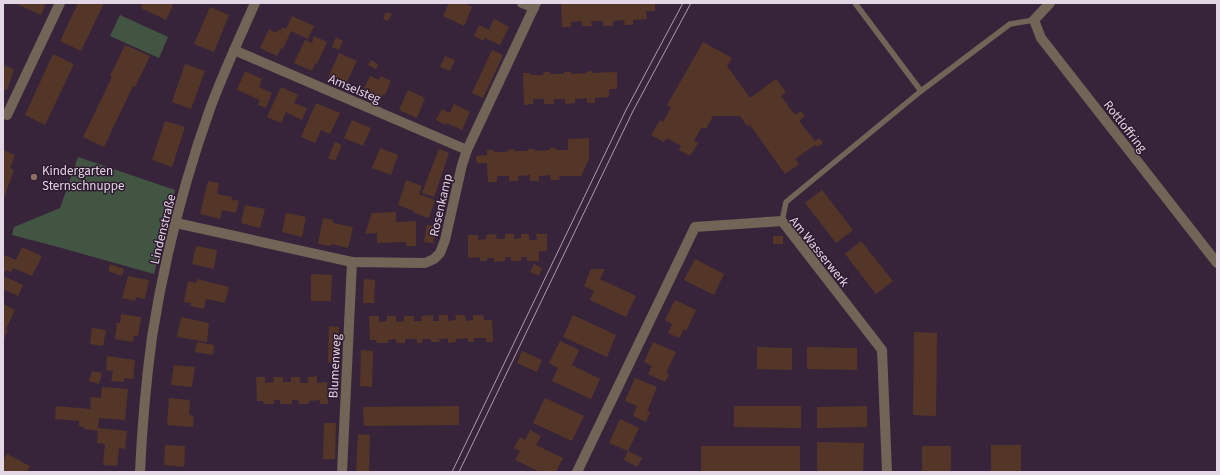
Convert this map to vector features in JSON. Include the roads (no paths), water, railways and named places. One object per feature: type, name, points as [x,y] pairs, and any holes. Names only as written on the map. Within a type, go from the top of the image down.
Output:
[{"type":"street","points":[[7,115],[60,3]]},
{"type":"street","name":"Lindenstraße","points":[[140,472],[143,422],[153,336],[173,226],[211,107],[255,3]]},
{"type":"street","points":[[522,3],[535,6]]},
{"type":"street","points":[[1034,20],[1050,3]]},
{"type":"street","name":"Rosenkamp","points":[[173,226],[352,262],[425,263],[434,259],[440,253],[446,240],[462,165],[467,150],[535,6]]},
{"type":"street","name":"Rottloffring","points":[[1034,20],[1041,38],[1217,263]]},
{"type":"street","name":"Amselsteg","points":[[234,50],[467,150]]},
{"type":"street","name":"Am Wasserwerk","points":[[576,472],[695,227],[782,221],[882,350],[887,472]]},
{"type":"street","name":"Blumenweg","points":[[342,472],[352,262]]},
{"type":"lane","points":[[855,3],[921,91]]},
{"type":"lane","points":[[782,221],[786,202],[921,91],[1010,24],[1034,20]]},
{"type":"tram line","points":[[452,472],[626,110],[683,3]]},
{"type":"tram line","points":[[459,472],[633,111],[691,3]]},
{"type":"place","name":"Kindergarten Sternschnuppe","points":[[34,177]]}]
